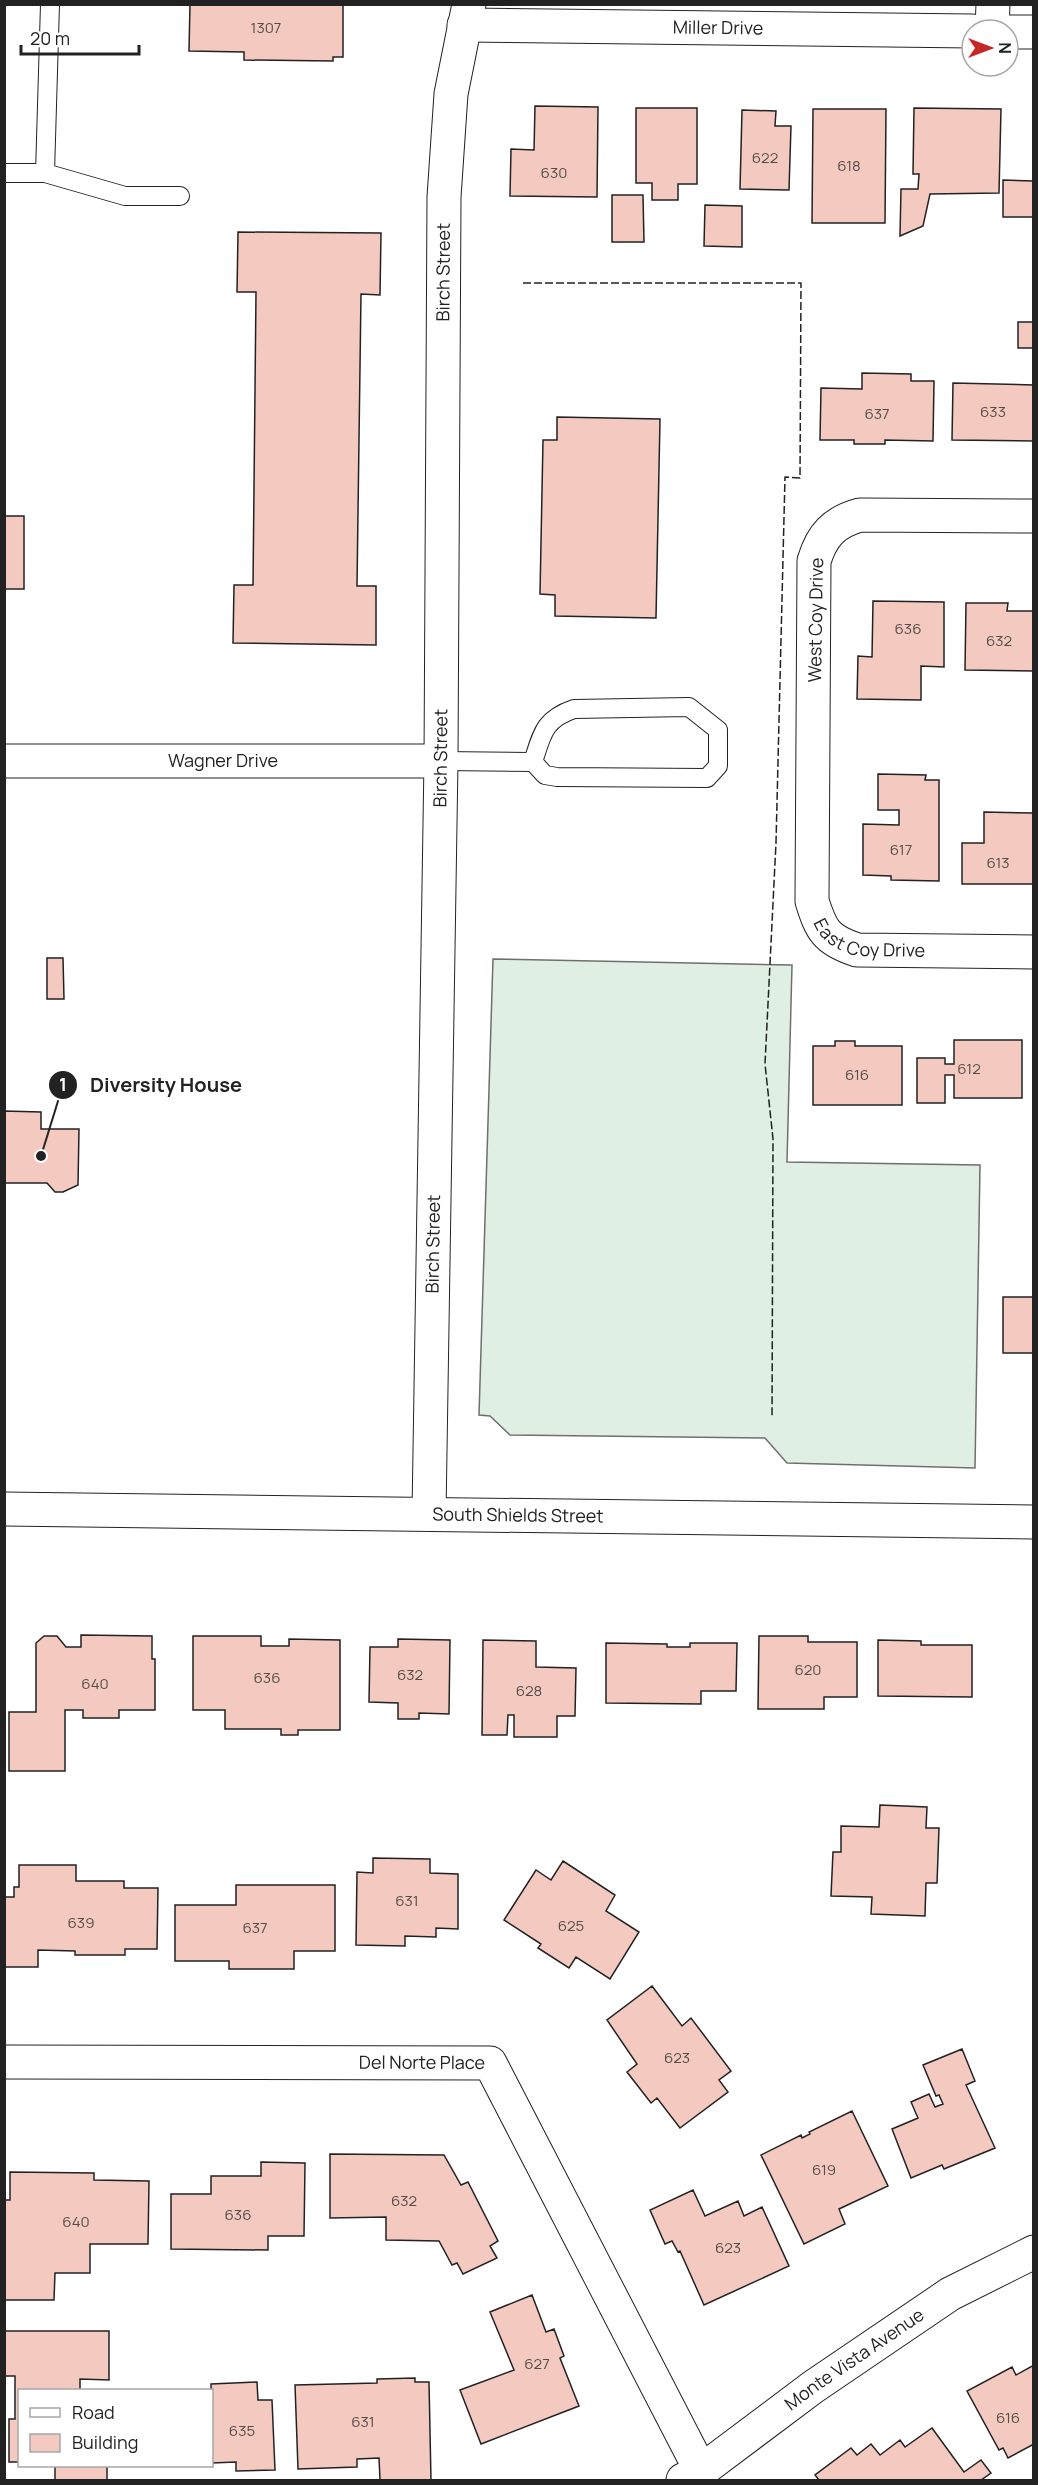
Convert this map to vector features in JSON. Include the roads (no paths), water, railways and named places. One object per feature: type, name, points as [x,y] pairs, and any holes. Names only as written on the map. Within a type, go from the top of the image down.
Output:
[{"type":"street","name":"Miller Drive","points":[[467,15],[960,32]]},
{"type":"street","name":"Birch Street","points":[[429,1514],[441,761],[444,197],[451,94],[467,15]]},
{"type":"street","name":"West Coy Drive","points":[[814,741],[814,561],[825,535],[847,518],[860,515],[1034,516]]},
{"type":"street","name":"East Coy Drive","points":[[814,741],[812,901],[820,927],[830,937],[841,945],[857,950],[1034,952]]},
{"type":"street","name":"Wagner Drive","points":[[4,761],[441,761]]},
{"type":"street","name":"South Shields Street","points":[[4,1509],[1034,1522]]},
{"type":"street","name":"Del Norte Place","points":[[4,2062],[490,2063],[692,2476]]},
{"type":"street","name":"Monte Vista Avenue","points":[[692,2476],[813,2387],[950,2294],[1034,2252]]},
{"type":"lane","points":[[45,173],[50,4]]},
{"type":"lane","points":[[4,174],[45,173],[125,196],[180,196]]},
{"type":"lane","points":[[441,761],[533,762],[546,775],[557,777],[707,778],[718,766],[718,730],[690,707],[574,709],[557,715],[544,729],[533,762]]},
{"type":"place","name":"Diversity House","points":[[41,1156]]}]
